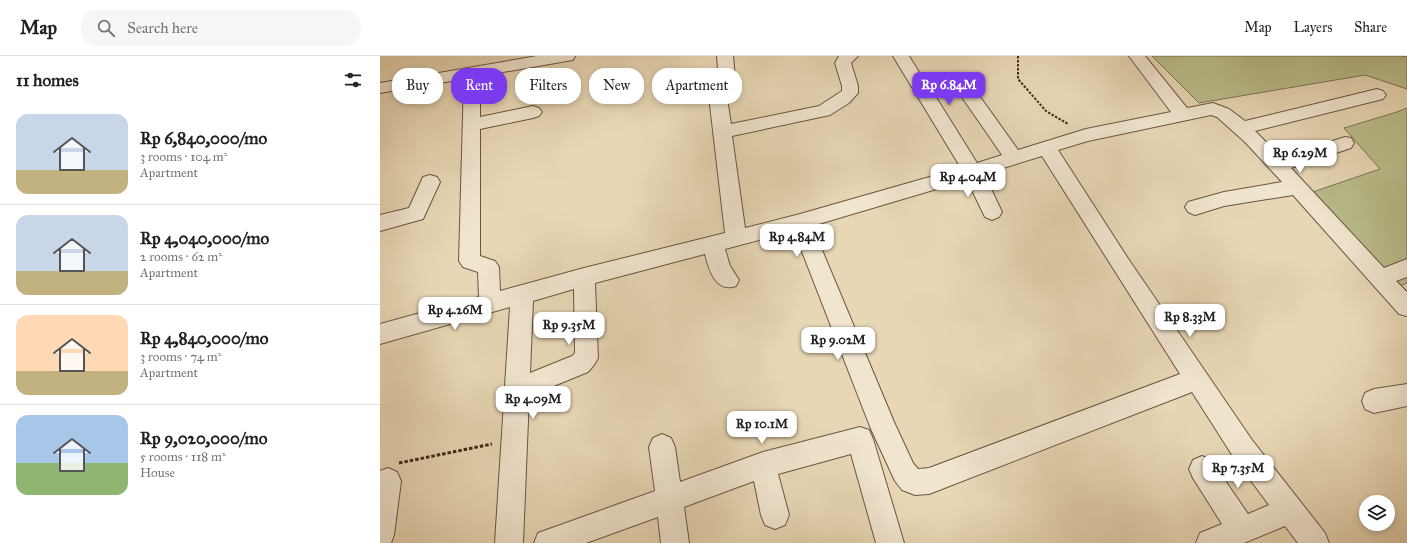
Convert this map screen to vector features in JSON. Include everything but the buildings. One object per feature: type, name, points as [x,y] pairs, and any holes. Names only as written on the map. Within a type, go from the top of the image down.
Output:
[{"type":"street","points":[[500,68],[567,56]]},
{"type":"street","points":[[725,56],[728,77],[719,105],[736,239]]},
{"type":"street","points":[[723,132],[810,115],[832,106],[844,99],[850,93],[850,86],[843,63],[846,58],[850,56]]},
{"type":"street","points":[[901,56],[973,171],[992,212]]},
{"type":"street","points":[[1137,56],[1183,115]]},
{"type":"street","points":[[380,88],[451,76]]},
{"type":"street","points":[[922,91],[968,83],[1014,158]]},
{"type":"street","points":[[1241,128],[1377,95]]},
{"type":"street","points":[[471,104],[470,261],[488,267],[490,303]]},
{"type":"street","points":[[380,334],[584,277],[800,222],[973,171],[1086,134],[1183,115],[1218,110],[1241,128],[1278,165],[1296,187],[1407,307]]},
{"type":"street","points":[[471,125],[533,112]]},
{"type":"street","points":[[1278,165],[1345,143]]},
{"type":"street","points":[[1047,148],[1120,263],[1243,449],[1315,543]]},
{"type":"street","points":[[380,223],[416,214],[430,182]]},
{"type":"street","points":[[1195,207],[1224,199],[1296,187]]},
{"type":"street","points":[[800,222],[884,428],[904,472],[908,478],[914,482],[920,483],[1196,379]]},
{"type":"street","points":[[714,244],[717,263],[722,274],[728,280]]},
{"type":"street","points":[[1380,278],[1407,268]]},
{"type":"street","points":[[516,390],[580,364],[586,358],[584,277]]},
{"type":"street","points":[[509,543],[522,295]]},
{"type":"street","points":[[1374,401],[1407,395]]},
{"type":"street","points":[[548,543],[763,465],[860,439],[884,428]]},
{"type":"street","points":[[860,439],[890,543]]},
{"type":"street","points":[[662,447],[675,543]]},
{"type":"street","points":[[763,465],[775,515]]},
{"type":"street","points":[[1202,469],[1242,530]]},
{"type":"street","points":[[380,535],[390,473]]},
{"type":"street","points":[[1210,543],[1281,514]]},
{"type":"path","points":[[1018,56],[1018,79],[1027,90],[1046,111],[1086,134]]},
{"type":"path","points":[[390,473],[514,439]]},
{"type":"green space","points":[[1152,56],[1402,56],[1407,57],[1407,89],[1365,75],[1199,103]]},
{"type":"green space","points":[[1407,108],[1407,283],[1392,289],[1307,194],[1380,169],[1344,128]]}]
